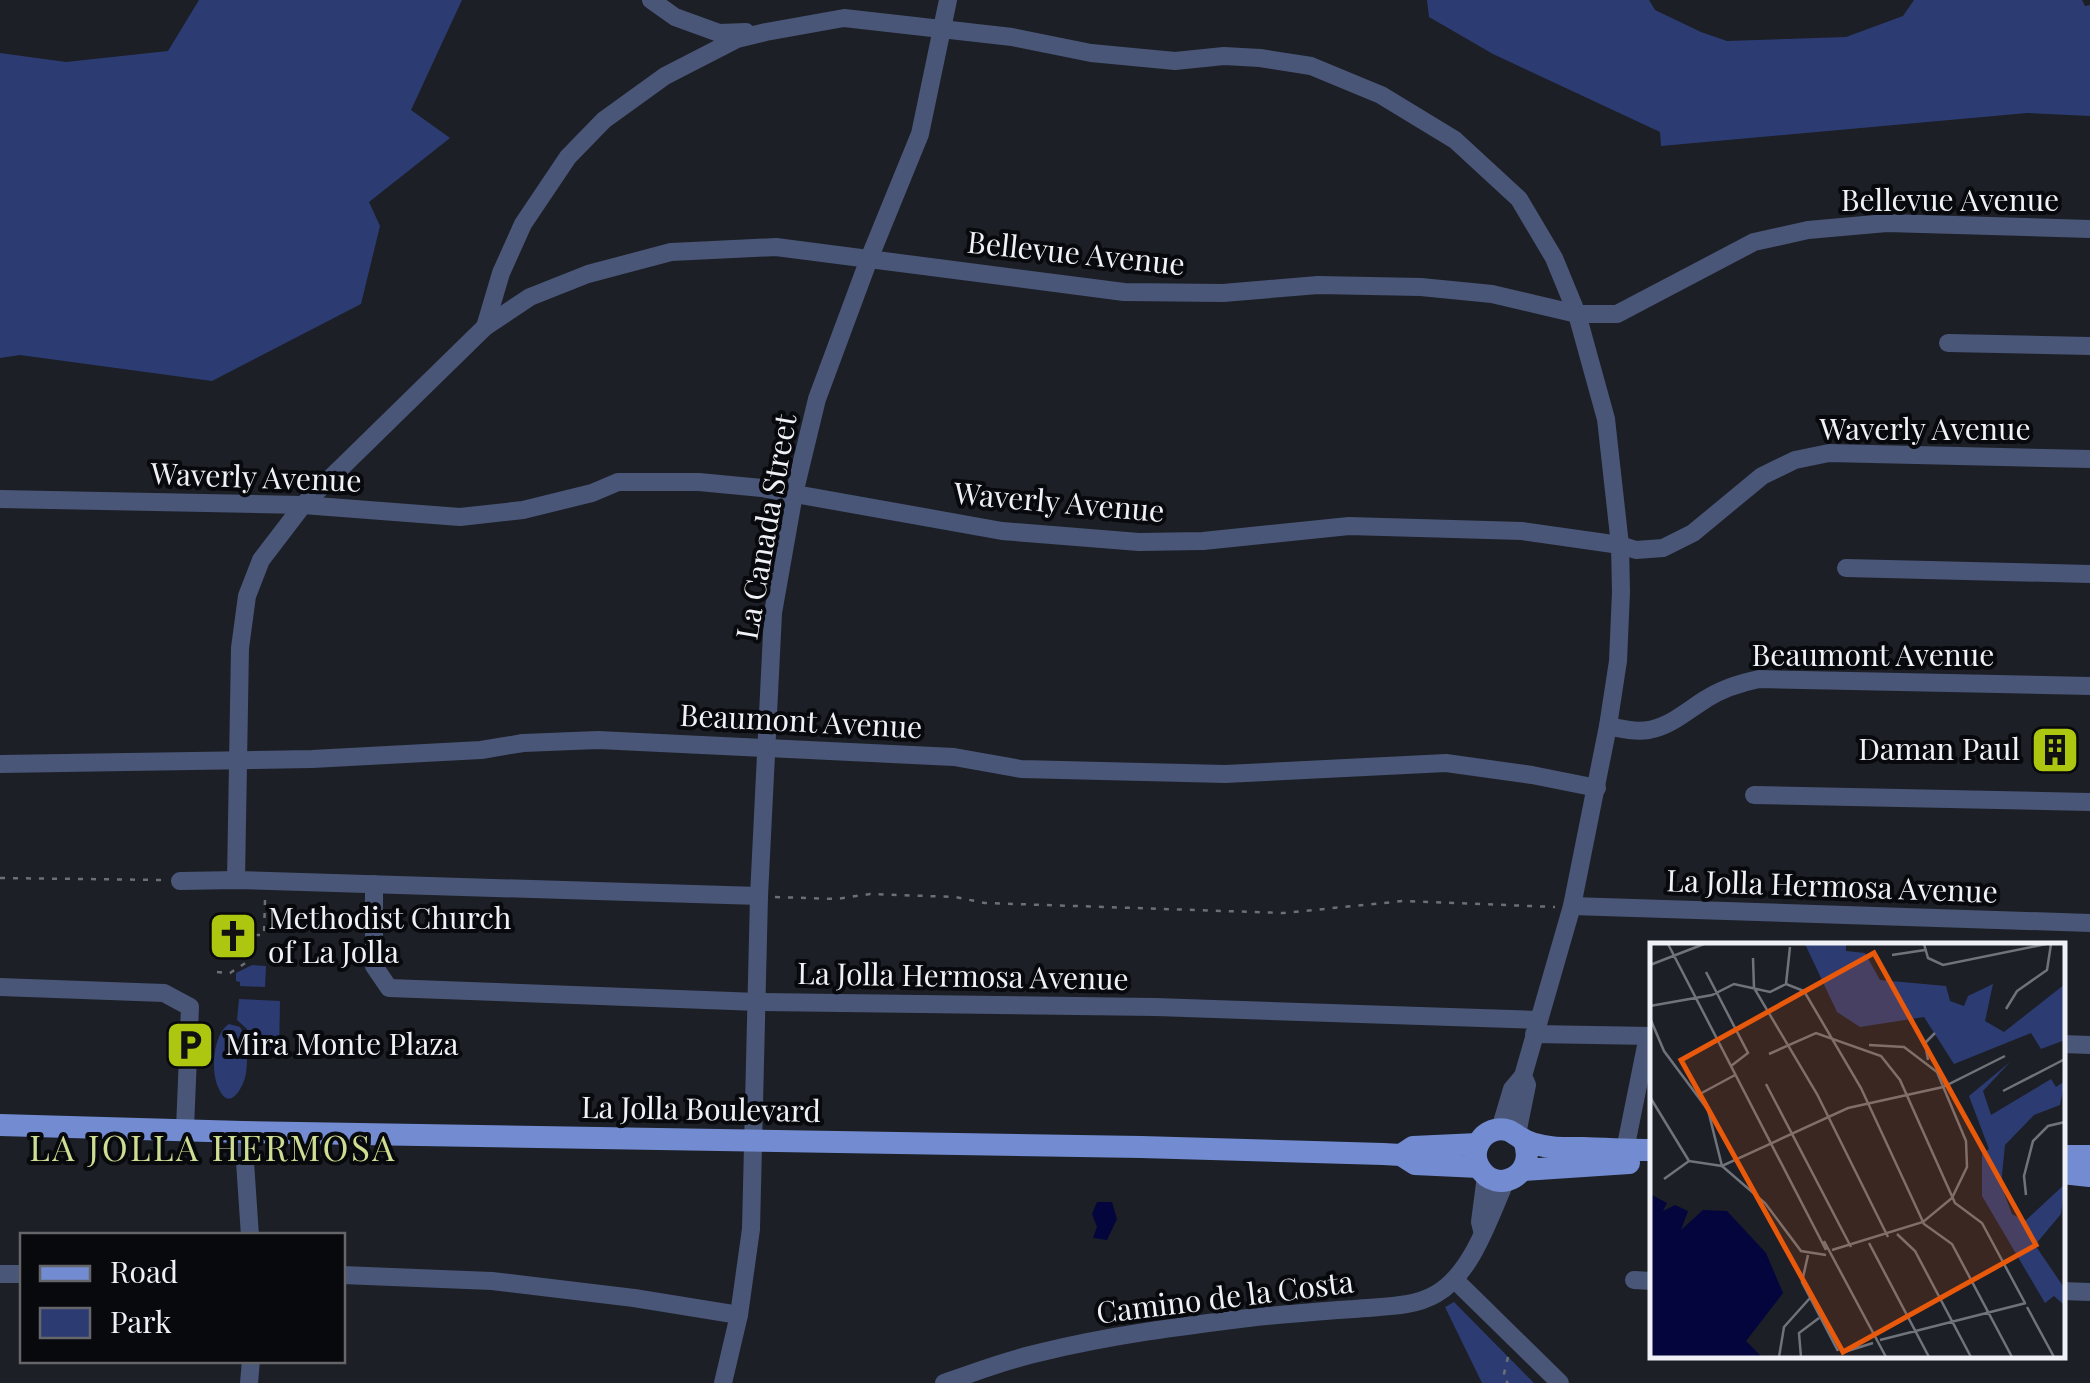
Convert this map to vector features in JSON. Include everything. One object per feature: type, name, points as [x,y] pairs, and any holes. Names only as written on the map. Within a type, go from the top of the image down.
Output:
[{"type":"main road","name":"La Jolla Boulevard","points":[[0,1125],[1401,1155],[1413,1146],[1495,1167],[1650,1164]]},
{"type":"main road","points":[[1513,1134],[1528,1154],[1495,1167],[1484,1136],[1513,1134],[1547,1147],[1650,1150]]},
{"type":"main road","points":[[2065,1173],[2090,1176]]},
{"type":"street","points":[[651,0],[675,17],[719,33],[766,32]]},
{"type":"street","name":"La Canada Street","points":[[723,1383],[752,1229],[759,896],[773,612],[794,494],[818,400],[869,258],[920,134],[948,0]]},
{"type":"street","points":[[484,327],[501,273],[523,224],[568,158],[592,132],[666,76],[737,39],[766,32],[844,18],[1012,36],[1091,53],[1174,61],[1224,56],[1260,58],[1311,66],[1381,94],[1455,140],[1519,199],[1554,258],[1577,314],[1606,419],[1620,545],[1618,661],[1608,726],[1572,906],[1523,1076],[1526,1085],[1513,1134]]},
{"type":"street","name":"Bellevue Avenue","points":[[236,880],[240,648],[248,596],[262,560],[303,504],[484,327],[530,297],[588,274],[670,252],[776,247],[1124,292],[1223,293],[1318,284],[1421,286],[1492,294],[1577,314],[1617,314],[1754,242],[1808,230],[1887,223],[2090,228]]},
{"type":"street","points":[[1948,344],[2090,346]]},
{"type":"street","name":"Waverly Avenue","points":[[0,499],[303,504],[460,517],[523,510],[592,493],[618,482],[699,482],[762,488],[1002,531],[1139,542],[1202,541],[1348,526],[1522,531],[1636,550],[1663,548],[1693,533],[1762,476],[1795,460],[1828,453],[2090,458]]},
{"type":"street","points":[[1846,568],[2090,574]]},
{"type":"street","name":"Beaumont Avenue","points":[[1608,726],[1652,729],[1676,720],[1708,697],[1759,679],[2090,686]]},
{"type":"street","name":"Beaumont Avenue","points":[[0,764],[330,758],[598,740],[954,757],[1021,769],[1225,774],[1446,762],[1596,788]]},
{"type":"street","points":[[1754,795],[2090,802]]},
{"type":"street","points":[[180,881],[759,896]]},
{"type":"street","name":"La Jolla Hermosa Avenue","points":[[374,884],[374,966],[389,988],[758,1002],[1156,1007],[1536,1026],[1650,1036]]},
{"type":"street","name":"La Jolla Hermosa Avenue","points":[[1572,906],[2090,923]]},
{"type":"street","points":[[0,987],[164,993],[190,1007],[185,1129]]},
{"type":"street","points":[[1625,1150],[1650,1036]]},
{"type":"street","points":[[2065,1044],[2090,1045]]},
{"type":"street","points":[[243,1132],[250,1233]]},
{"type":"street","points":[[1495,1167],[1480,1222],[1482,1230],[1473,1254],[1455,1280],[1560,1383]]},
{"type":"street","points":[[345,1275],[492,1281],[738,1315]]},
{"type":"street","name":"Camino de la Costa","points":[[944,1383],[1038,1353],[1191,1325],[1412,1304],[1455,1280]]},
{"type":"street","points":[[2065,1291],[2090,1292]]},
{"type":"path","points":[[0,878],[180,881]]},
{"type":"path","points":[[217,972],[230,972],[250,960],[252,935],[264,936],[266,881]]},
{"type":"path","points":[[759,896],[838,898],[887,894],[955,897],[985,903],[1284,913],[1403,901],[1572,906]]},
{"type":"path","points":[[1508,1383],[1503,1378],[1509,1352]]},
{"type":"green space","points":[[199,0],[462,0],[411,110],[450,138],[369,202],[380,226],[361,304],[212,381],[20,355],[0,358],[0,53],[66,62],[168,51]]},
{"type":"green space","points":[[1427,0],[1649,0],[1655,10],[1727,41],[1846,37],[1903,16],[1914,0],[2082,0],[2085,6],[2090,5],[2090,116],[2027,113],[1661,146],[1660,132],[1493,54],[1429,17]]},
{"type":"green space","points":[[252,965],[266,966],[265,987],[240,986],[236,981],[236,973]]},
{"type":"green space","points":[[239,999],[280,1001],[279,1054],[250,1043],[247,1029],[237,1020]]},
{"type":"green space","points":[[229,1024],[243,1032],[247,1061],[245,1078],[232,1098],[223,1096],[219,1089],[214,1064],[219,1036]]},
{"type":"green space","points":[[1454,1302],[1534,1383],[1482,1383],[1445,1307]]},
{"type":"shaded area","points":[[1097,1202],[1112,1202],[1117,1219],[1107,1240],[1093,1238],[1097,1227],[1092,1214]]},
{"type":"place","name":"Daman Paul","points":[[2055,750]]},
{"type":"place","name":"Methodist Church of La Jolla","points":[[233,936]]},
{"type":"place","name":"Mira Monte Plaza","points":[[190,1045]]},
{"type":"district","name":"LA JOLLA HERMOSA","points":[[213,1149]]}]
